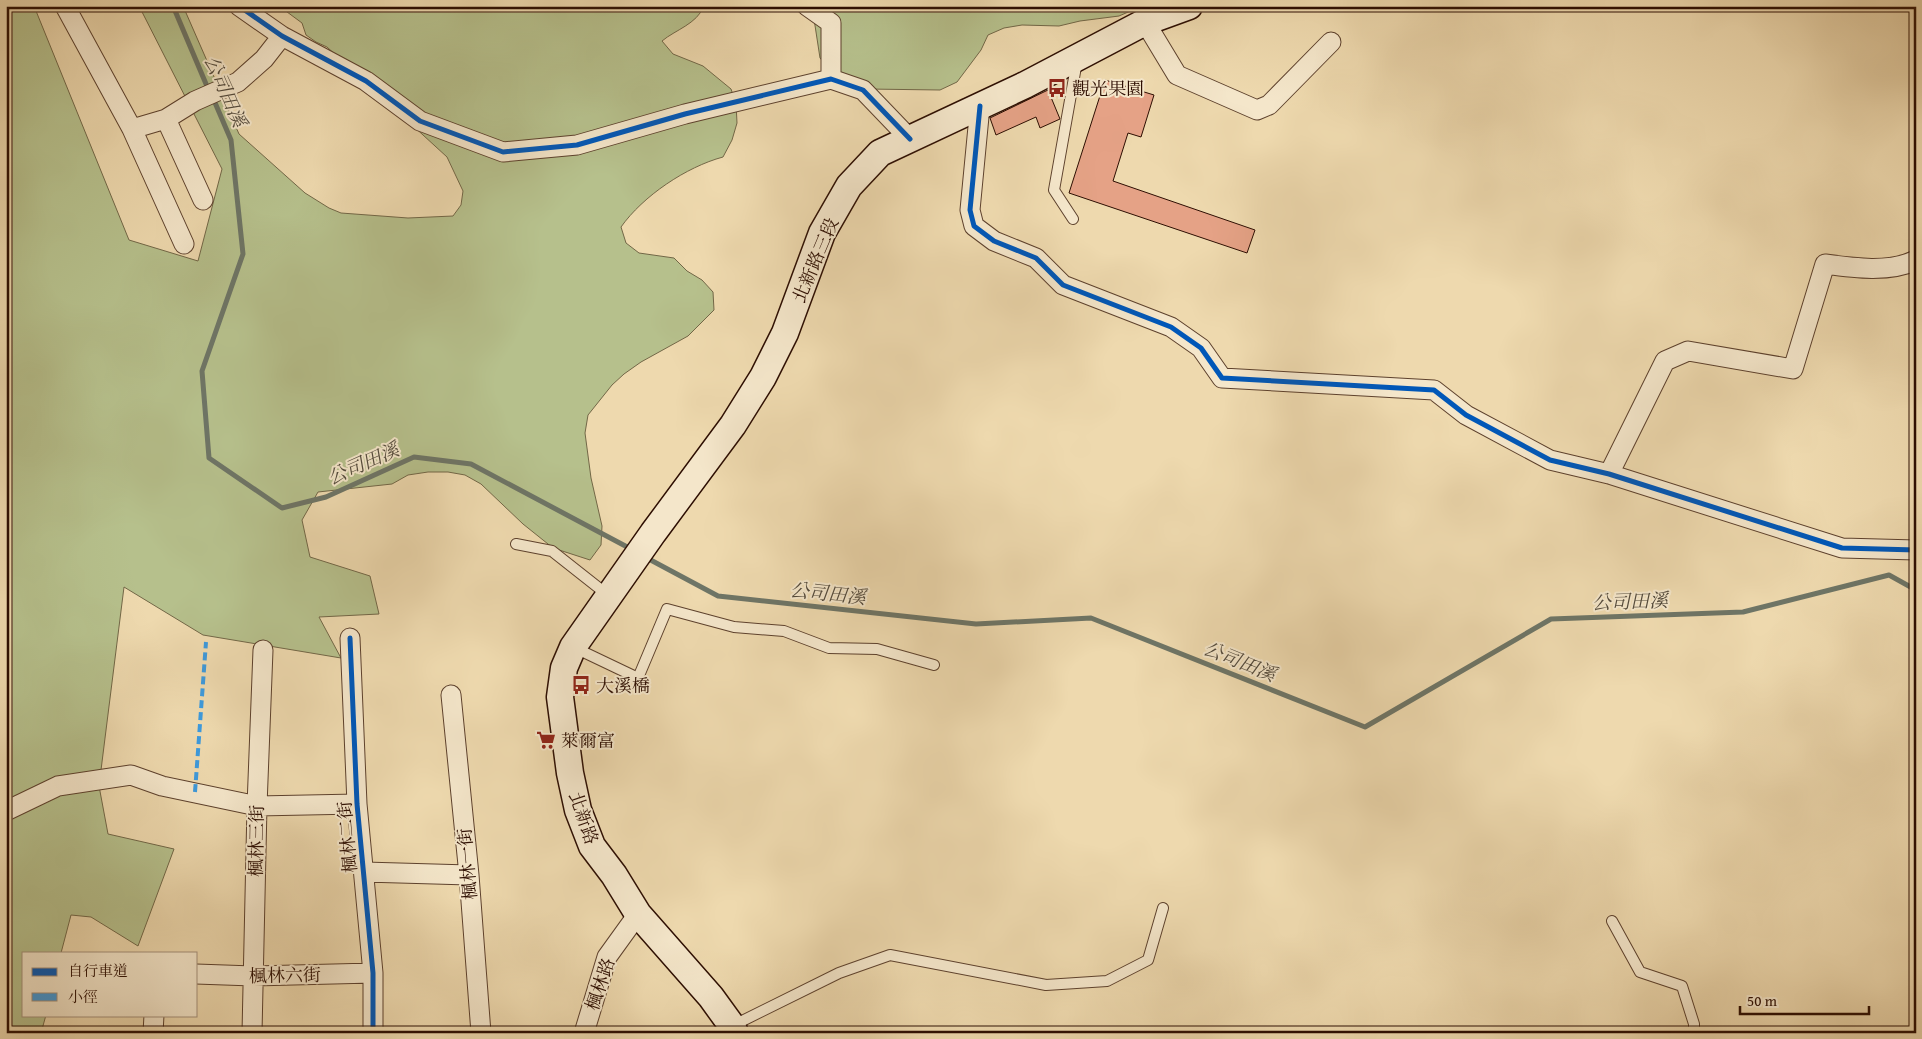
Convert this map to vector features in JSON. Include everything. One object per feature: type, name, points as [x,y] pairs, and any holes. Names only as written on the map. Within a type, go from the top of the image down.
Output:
[{"type":"main road","name":"北新路三段","points":[[624,574],[733,425],[763,378],[785,333],[822,233],[849,186],[880,153],[980,106],[1145,22],[1189,6]]},
{"type":"main road","name":"北新路","points":[[624,574],[573,647],[564,668],[560,697],[564,737],[578,810],[592,846],[614,875],[638,914],[711,997],[733,1029]]},
{"type":"street","points":[[65,6],[132,129],[184,244]]},
{"type":"street","points":[[239,6],[282,36],[366,81],[420,121],[503,152],[577,145],[685,114],[831,79],[863,90],[910,139]]},
{"type":"street","points":[[807,6],[831,23],[831,79]]},
{"type":"street","points":[[1145,22],[1177,75],[1256,110],[1269,105],[1331,42]]},
{"type":"street","points":[[132,129],[166,119],[195,101],[238,82],[264,59],[282,36]]},
{"type":"street","points":[[980,106],[970,210],[974,226],[994,241],[1036,258],[1063,286],[1170,327],[1201,348],[1222,378],[1434,390],[1466,416],[1550,460],[1609,474],[1842,548],[1916,550]]},
{"type":"street","points":[[166,119],[203,200]]},
{"type":"street","points":[[1609,474],[1665,361],[1688,352],[1793,369],[1826,264],[1864,269],[1908,264],[1916,260]]},
{"type":"street","name":"楓林二街","points":[[350,638],[357,804],[373,973],[373,1033]]},
{"type":"street","name":"楓林三街","points":[[252,1033],[256,806],[263,650]]},
{"type":"street","name":"楓林一街","points":[[451,695],[469,875],[481,1033]]},
{"type":"street","points":[[6,811],[58,786],[131,775],[162,786],[256,806],[357,804]]},
{"type":"street","points":[[364,872],[469,875]]},
{"type":"street","name":"楓林路","points":[[584,1033],[607,957],[638,914]]},
{"type":"street","name":"楓林六街","points":[[198,974],[253,976],[373,973]]},
{"type":"street","points":[[153,1033],[154,1016]]},
{"type":"lane","points":[[1073,219],[1054,190],[1078,57]]},
{"type":"lane","points":[[516,544],[552,551],[610,596]]},
{"type":"lane","points":[[573,647],[638,678],[667,609],[734,627],[784,631],[829,648],[878,649],[934,665]]},
{"type":"lane","points":[[733,1029],[839,973],[890,955],[1046,985],[1107,981],[1148,960],[1163,908]]},
{"type":"lane","points":[[1612,921],[1640,972],[1682,986],[1694,1024],[1694,1033]]},
{"type":"green space","points":[[6,6],[34,6],[129,240],[198,261],[222,169],[139,6],[183,6],[239,134],[305,193],[341,213],[408,218],[453,216],[461,205],[463,191],[447,157],[327,47],[306,35],[302,23],[279,6],[704,6],[696,18],[662,41],[673,54],[703,66],[731,89],[736,103],[737,123],[732,140],[723,157],[680,175],[666,184],[641,204],[621,227],[626,243],[639,253],[674,258],[687,271],[702,280],[713,292],[714,310],[688,336],[641,362],[624,374],[612,385],[588,415],[585,433],[591,478],[602,526],[601,545],[590,560],[553,548],[523,524],[481,484],[465,475],[448,472],[428,472],[408,475],[392,484],[318,492],[302,520],[310,557],[370,576],[379,614],[319,617],[341,658],[203,635],[124,587],[99,786],[108,834],[174,849],[138,946],[91,917],[71,915],[61,952],[22,952],[22,1016],[46,1016],[41,1033],[6,1033]]},
{"type":"green space","points":[[812,6],[1142,6],[1119,16],[1059,26],[1022,25],[1004,28],[988,35],[981,50],[957,82],[940,90],[867,89],[833,73],[820,58]]},
{"type":"building","points":[[1105,80],[1154,95],[1141,137],[1128,133],[1113,181],[1255,230],[1247,253],[1069,193]]},
{"type":"building","points":[[1048,90],[1060,119],[1040,128],[1036,117],[996,135],[990,118]]},
{"type":"waterway","name":"公司田溪","points":[[173,6],[209,91]]},
{"type":"waterway","name":"公司田溪","points":[[213,98],[231,140],[243,254],[202,371],[209,458],[282,508],[326,497],[414,457],[471,464],[631,549]]},
{"type":"waterway","name":"公司田溪","points":[[645,557],[718,596],[976,624],[1091,618],[1365,727],[1551,619],[1743,612],[1889,575],[1916,590]]},
{"type":"marked path","points":[[195,792],[206,642]]},
{"type":"cycle path","points":[[239,6],[282,36],[366,81],[420,121],[503,152],[577,145],[685,114],[831,79],[863,90],[910,139]]},
{"type":"cycle path","points":[[980,106],[970,210],[974,226],[994,241],[1036,258],[1063,285],[1171,327],[1201,348],[1222,378],[1434,390],[1466,415],[1550,460],[1609,474],[1842,548],[1916,550]]},
{"type":"cycle path","points":[[350,638],[357,804],[373,973],[373,1033]]},
{"type":"place","name":"觀光果園","points":[[1057,88]]},
{"type":"place","name":"大溪橋","points":[[581,685]]},
{"type":"place","name":"萊爾富","points":[[546,740]]}]
